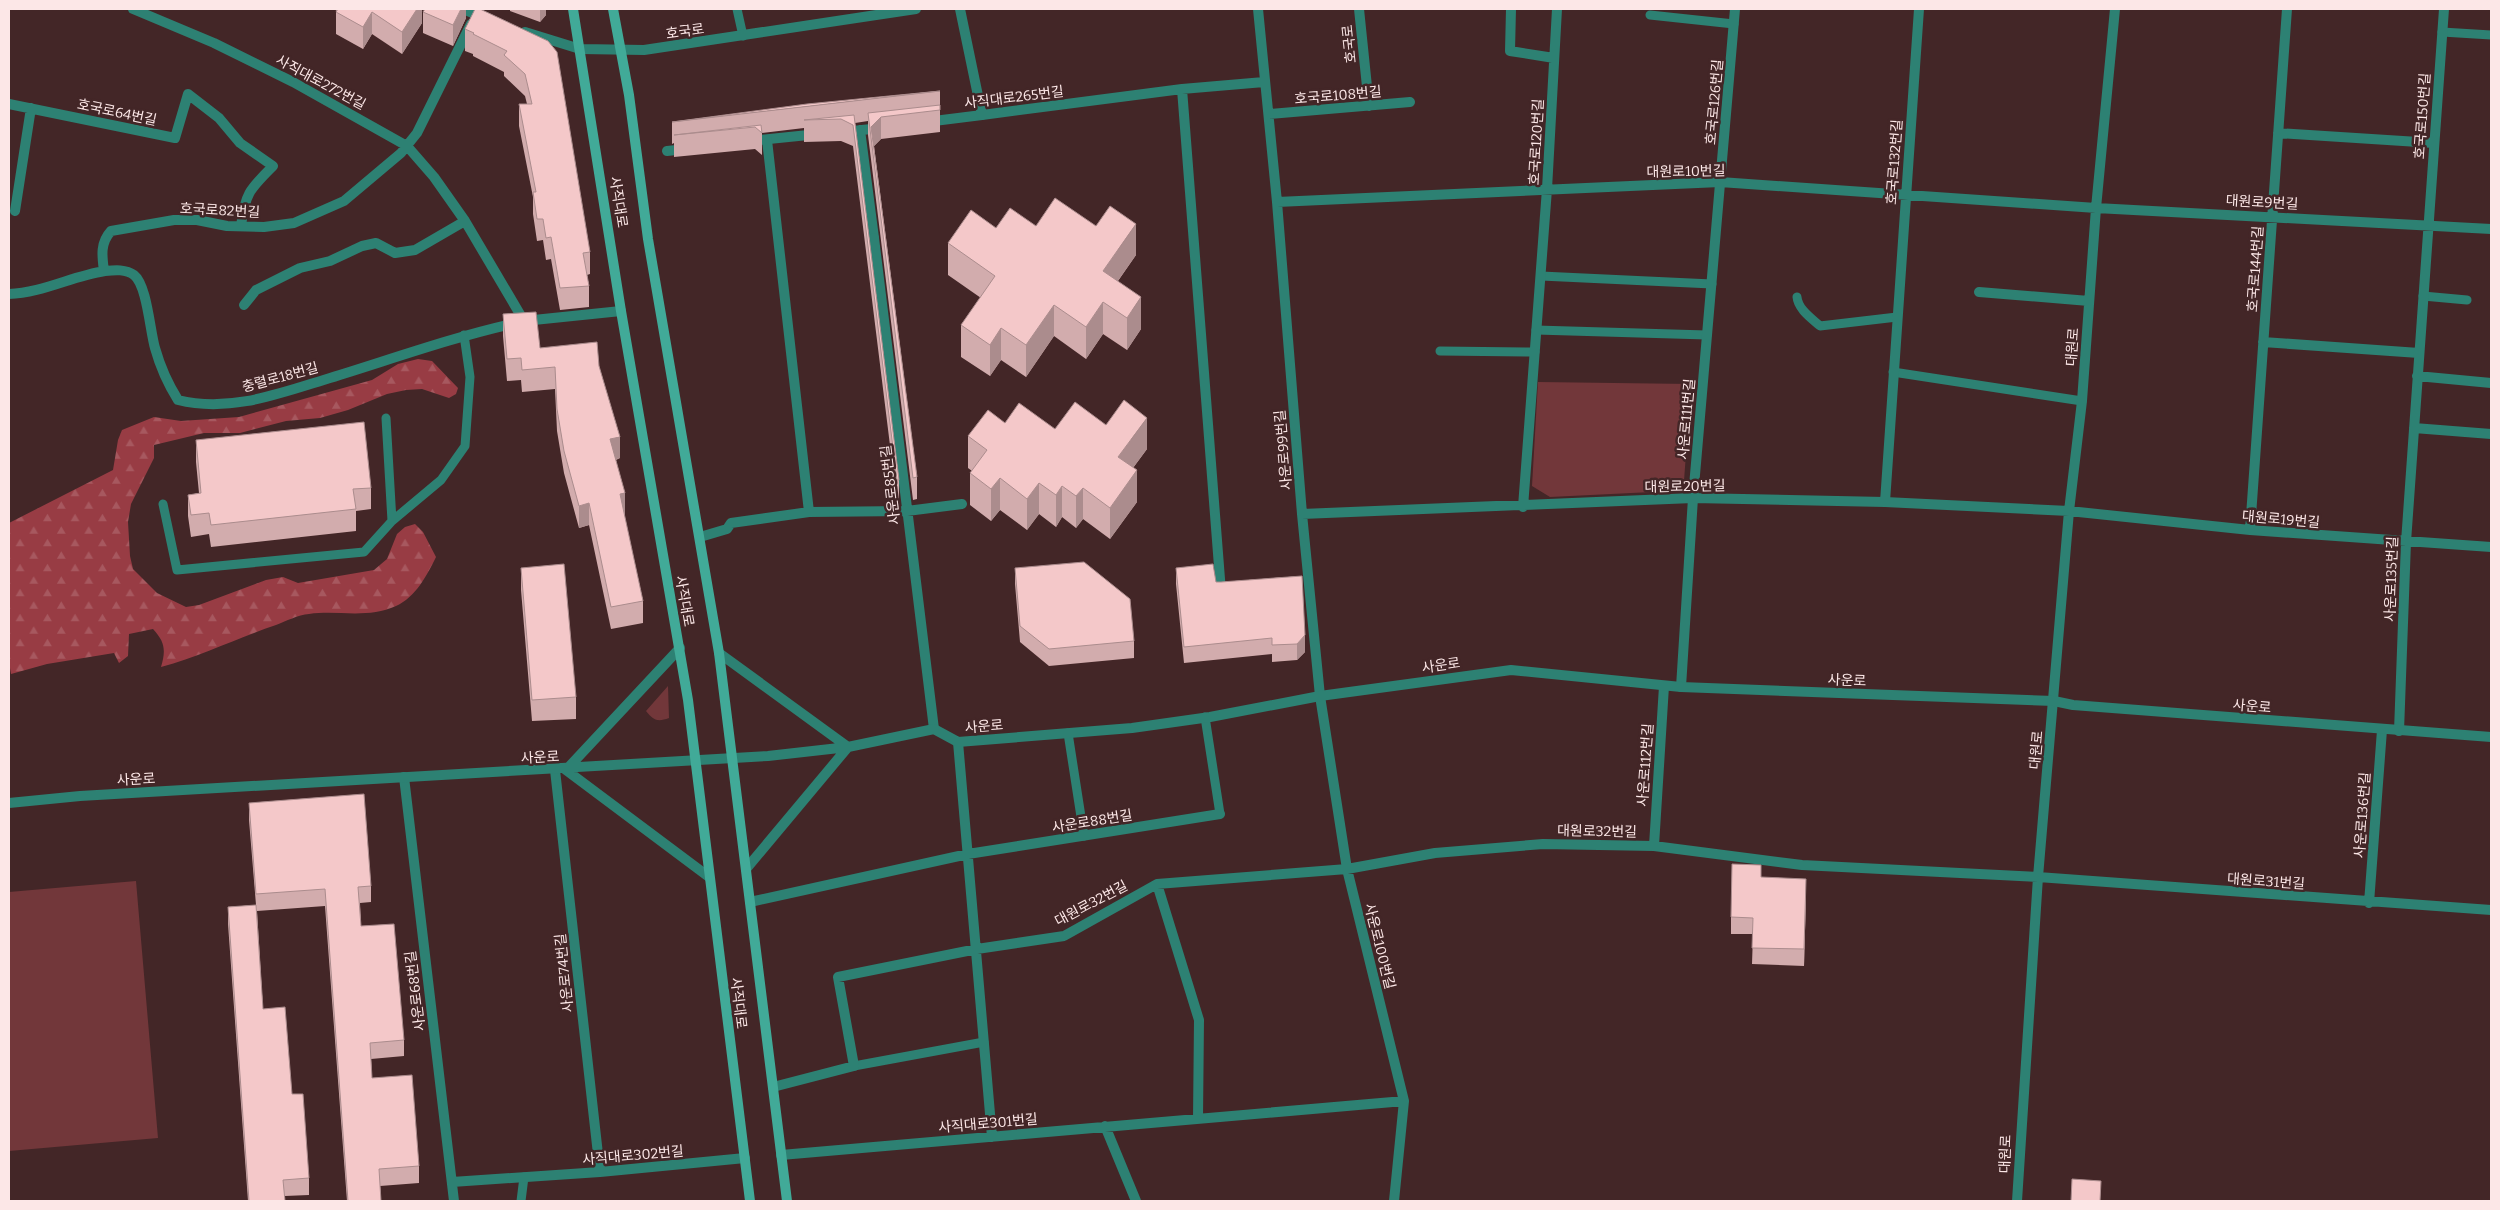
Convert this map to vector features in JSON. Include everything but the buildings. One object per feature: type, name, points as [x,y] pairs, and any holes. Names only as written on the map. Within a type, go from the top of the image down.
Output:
[{"type":"main road","name":"사직대로","points":[[573,9],[621,311],[680,648],[750,1201]]},
{"type":"main road","name":"사직대로","points":[[613,9],[622,50],[648,239],[719,653],[786,1201]]},
{"type":"street","name":"사직대로272번길","points":[[133,9],[214,43],[380,129],[407,146],[434,177],[465,221],[524,321]]},
{"type":"street","points":[[462,9],[492,20]]},
{"type":"street","name":"호국로","points":[[517,29],[562,45],[580,49],[644,50],[916,9]]},
{"type":"street","points":[[960,9],[982,115]]},
{"type":"street","points":[[1258,9],[1277,202]]},
{"type":"street","name":"호국로","points":[[1359,9],[1369,106]]},
{"type":"street","points":[[1511,9],[1510,50],[1554,58]]},
{"type":"street","name":"호국로120번길","points":[[1523,507],[1547,189],[1556,9]]},
{"type":"street","name":"호국로126번길","points":[[1720,182],[1735,9]]},
{"type":"street","name":"호국로132번길","points":[[1885,502],[1919,9]]},
{"type":"street","name":"대원로","points":[[2017,1201],[2038,877],[2069,512],[2082,401],[2096,208],[2115,9]]},
{"type":"street","name":"호국로144번길","points":[[2250,530],[2287,9]]},
{"type":"street","name":"호국로150번길","points":[[2428,225],[2444,9]]},
{"type":"street","name":"호국로82번길","points":[[104,271],[102,254],[104,239],[111,231],[174,220],[197,220],[264,227],[294,222],[322,212],[344,201],[380,172],[407,146],[417,133],[476,14]]},
{"type":"street","name":"사직대로265번길","points":[[916,123],[1182,89],[1264,82]]},
{"type":"street","points":[[1182,89],[1221,592],[1230,591]]},
{"type":"street","name":"호국로64번길","points":[[9,104],[174,138],[188,94],[219,118],[240,143],[273,166],[250,188],[244,203],[241,226]]},
{"type":"street","name":"호국로108번길","points":[[1269,114],[1410,102]]},
{"type":"street","points":[[15,211],[31,108]]},
{"type":"street","points":[[745,142],[888,127]]},
{"type":"street","name":"사운로85번길","points":[[860,130],[934,729]]},
{"type":"street","points":[[2278,134],[2434,143]]},
{"type":"street","points":[[767,140],[809,512]]},
{"type":"street","points":[[668,151],[696,147]]},
{"type":"street","name":"대원로10번길","points":[[1277,202],[1720,182],[2096,208]]},
{"type":"street","name":"사운로111번길","points":[[1681,687],[1693,498],[1720,182]]},
{"type":"street","name":"사운로99번길","points":[[1277,202],[1302,514],[1304,585],[1320,696]]},
{"type":"street","name":"대원로9번길","points":[[2096,208],[2491,229]]},
{"type":"street","points":[[244,305],[256,290],[300,268],[330,261],[362,246],[376,243],[396,253],[415,250],[465,221]]},
{"type":"street","name":"사운로135번길","points":[[2399,731],[2406,542],[2428,225]]},
{"type":"street","name":"충렬로18번길","points":[[9,294],[52,286],[104,271],[123,270],[135,276],[141,286],[155,348],[168,384],[178,400],[194,404],[241,403],[281,394],[464,335],[524,321]]},
{"type":"street","points":[[1978,292],[2089,302]]},
{"type":"street","points":[[524,321],[621,311]]},
{"type":"street","points":[[2263,342],[2419,353]]},
{"type":"street","points":[[2417,376],[2491,383]]},
{"type":"street","points":[[2414,428],[2491,434]]},
{"type":"street","name":"대원로20번길","points":[[1302,514],[1523,507],[1693,498],[1885,502],[2069,512]]},
{"type":"street","points":[[700,537],[727,529],[731,523],[809,512],[907,511],[962,504]]},
{"type":"street","name":"대원로19번길","points":[[2069,512],[2250,530],[2491,547]]},
{"type":"street","points":[[680,648],[560,770],[709,877]]},
{"type":"street","points":[[719,653],[848,747],[746,869]]},
{"type":"street","name":"사운로","points":[[9,803],[80,796],[695,761],[848,747],[934,729],[958,742],[1132,728],[1320,696],[1512,670],[1681,687],[2054,701],[2073,705],[2491,738]]},
{"type":"street","name":"사운로112번길","points":[[1654,846],[1664,686]]},
{"type":"street","name":"사운로100번길","points":[[1320,696],[1347,869],[1404,1100],[1394,1201]]},
{"type":"street","name":"사운로136번길","points":[[2369,903],[2382,730]]},
{"type":"street","points":[[958,742],[992,1137]]},
{"type":"street","name":"사운로74번길","points":[[560,770],[600,1172]]},
{"type":"street","name":"사운로68번길","points":[[404,778],[454,1201]]},
{"type":"street","name":"사운로88번길","points":[[968,854],[1220,814]]},
{"type":"street","name":"대원로32번길","points":[[977,949],[1064,936],[1157,884],[1347,869],[1435,853],[1543,844],[1654,846],[1802,865],[2038,877]]},
{"type":"street","points":[[750,902],[968,854]]},
{"type":"street","name":"대원로31번길","points":[[2038,877],[2369,903],[2491,910]]},
{"type":"street","points":[[1157,884],[1199,1020],[1198,1118]]},
{"type":"street","points":[[773,1087],[854,1066],[838,977],[977,949]]},
{"type":"street","name":"사직대로301번길","points":[[781,1155],[1404,1100]]},
{"type":"street","points":[[1105,1126],[1136,1201]]},
{"type":"street","name":"사직대로302번길","points":[[452,1182],[600,1172],[744,1158]]},
{"type":"lane","points":[[737,9],[743,36]]},
{"type":"lane","points":[[1650,15],[1734,24]]},
{"type":"lane","points":[[2442,32],[2491,35]]},
{"type":"lane","points":[[1541,276],[1712,284]]},
{"type":"lane","points":[[2423,296],[2467,300]]},
{"type":"lane","points":[[1797,297],[1797,302],[1808,316],[1820,326],[1897,316]]},
{"type":"lane","points":[[1536,330],[1708,335]]},
{"type":"lane","points":[[163,504],[177,570],[364,552],[392,521],[441,480],[465,446],[470,377],[464,335]]},
{"type":"lane","points":[[1440,351],[1535,352]]},
{"type":"lane","points":[[1893,372],[2082,401]]},
{"type":"lane","points":[[386,418],[392,521]]},
{"type":"lane","points":[[1205,717],[1220,814]]},
{"type":"lane","points":[[1068,733],[1084,836]]},
{"type":"lane","points":[[854,1066],[984,1042]]},
{"type":"lane","points":[[521,1201],[524,1177]]},
{"type":"green space","points":[[418,359],[432,361],[458,388],[456,394],[449,398],[422,389],[406,390],[387,394],[348,410],[320,418],[286,421],[240,433],[204,433],[154,445],[154,458],[131,504],[128,522],[130,556],[133,569],[157,593],[186,607],[199,605],[266,580],[283,577],[298,583],[374,570],[387,559],[397,534],[405,527],[415,524],[423,532],[436,557],[420,585],[403,602],[375,612],[320,613],[301,616],[161,667],[164,656],[163,646],[153,629],[129,634],[128,656],[119,663],[114,653],[47,664],[11,674],[9,662],[9,523],[113,470],[118,440],[122,430],[154,417],[181,421],[239,417],[372,380],[398,364]]},
{"type":"shaded area","points":[[1538,382],[1691,384],[1684,481],[1672,491],[1550,497],[1532,486]]},
{"type":"shaded area","points":[[668,686],[669,718],[656,720],[646,711]]},
{"type":"shaded area","points":[[136,881],[158,1138],[9,1151],[9,892]]}]
